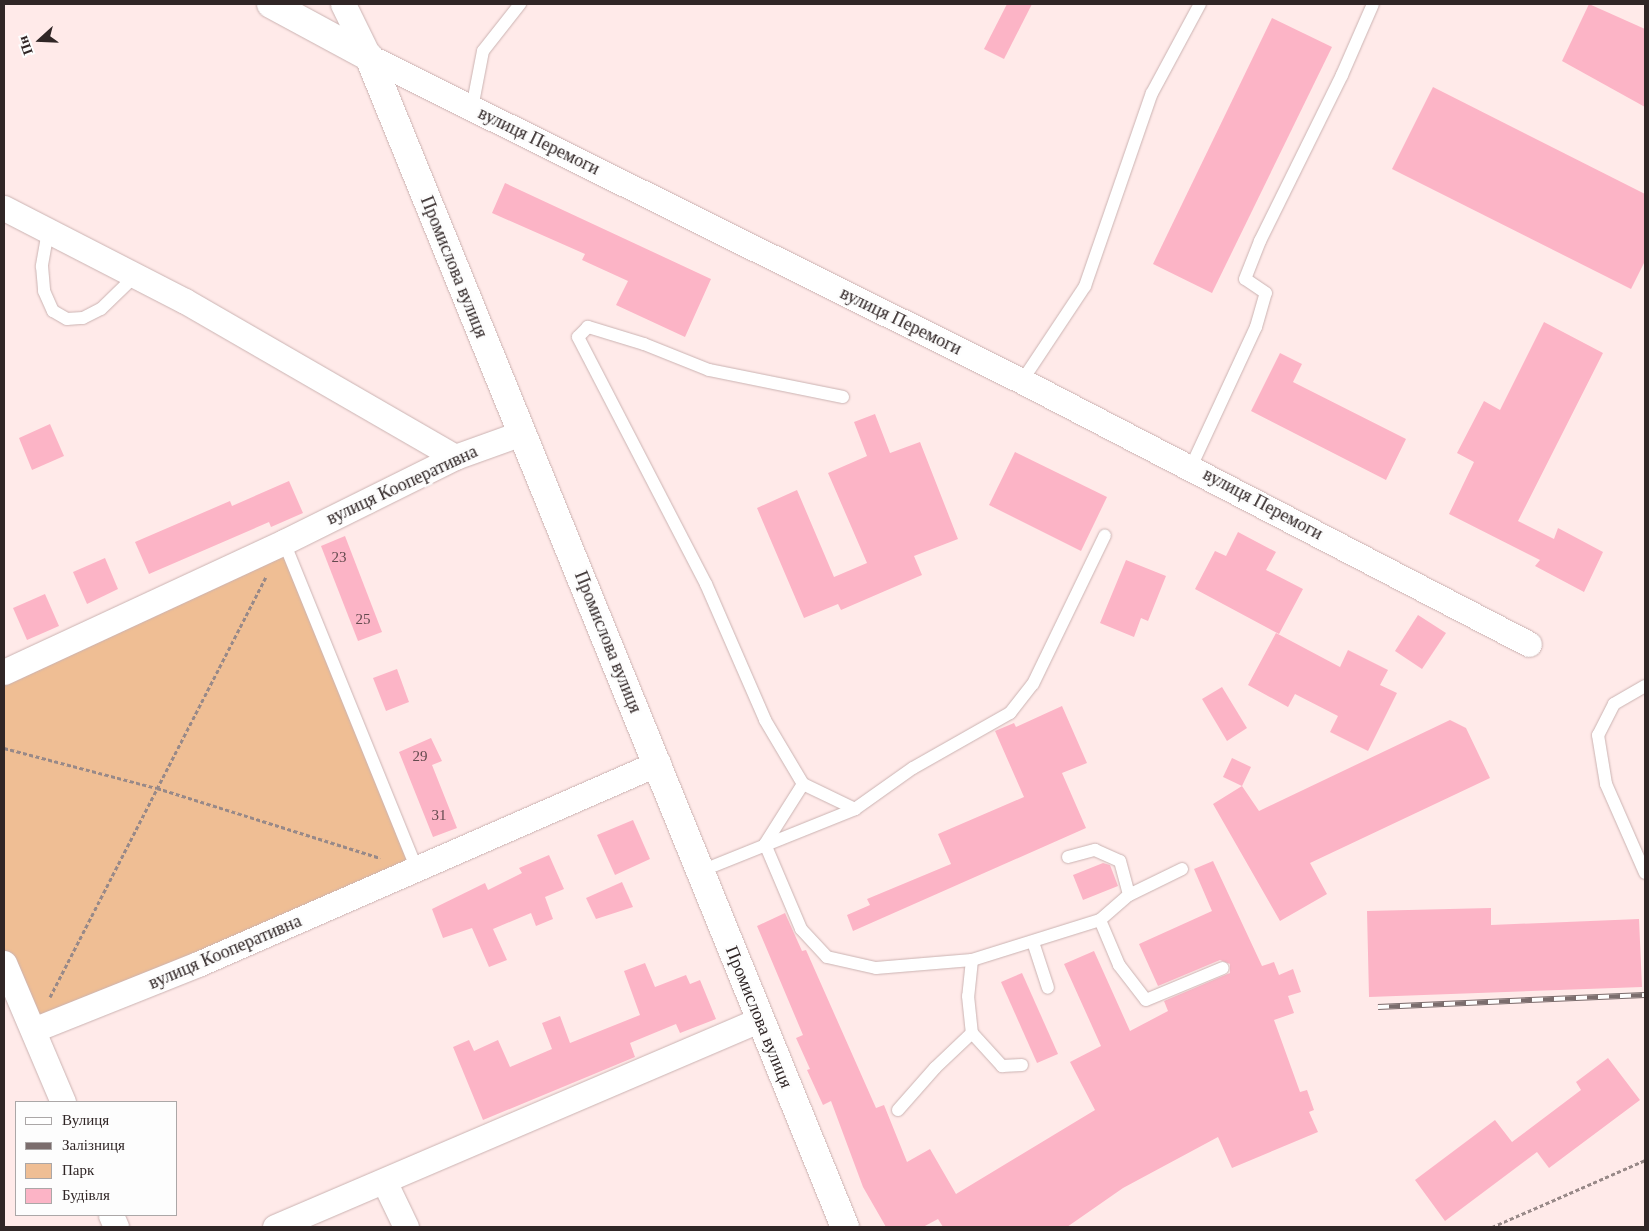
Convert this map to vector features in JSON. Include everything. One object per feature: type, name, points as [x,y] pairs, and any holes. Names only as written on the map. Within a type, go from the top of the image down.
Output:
[{"type":"street","name":"вулиця Перемоги","points":[[271,4],[369,57],[1022,381],[1529,644]]},
{"type":"street","points":[[343,4],[369,57]]},
{"type":"street","name":"Промислова вулиця","points":[[369,57],[702,871],[759,1020],[845,1227]]},
{"type":"street","points":[[4,208],[136,275],[456,457]]},
{"type":"street","name":"вулиця Кооперативна","points":[[4,672],[284,542],[456,457],[522,433]]},
{"type":"street","name":"вулиця Кооперативна","points":[[33,1030],[198,964],[417,870],[658,763]]},
{"type":"street","points":[[4,963],[63,1101]]},
{"type":"street","points":[[275,1227],[759,1020]]},
{"type":"street","points":[[384,1181],[406,1227]]},
{"type":"lane","points":[[472,108],[482,51],[520,4]]},
{"type":"lane","points":[[1022,381],[1086,286],[1152,93],[1200,4]]},
{"type":"lane","points":[[1191,467],[1259,318],[1266,293],[1245,279],[1257,249],[1342,75],[1373,4]]},
{"type":"lane","points":[[48,231],[42,266],[44,291],[53,311],[66,319],[83,318],[101,309],[136,275]]},
{"type":"lane","points":[[843,397],[709,370],[644,344],[588,327],[578,337],[706,584],[765,720],[803,784],[855,809]]},
{"type":"lane","points":[[702,871],[855,809],[913,768],[1010,713],[1033,684],[1106,535]]},
{"type":"lane","points":[[284,542],[417,870]]},
{"type":"lane","points":[[1645,686],[1614,704],[1598,735],[1606,784],[1645,872]]},
{"type":"lane","points":[[765,844],[803,784]]},
{"type":"lane","points":[[765,844],[801,929],[827,957],[876,968],[972,960],[1033,942],[1100,920],[1129,895],[1182,869]]},
{"type":"lane","points":[[1068,857],[1095,850],[1120,861],[1129,895]]},
{"type":"lane","points":[[1100,920],[1119,965],[1146,1000],[1222,968]]},
{"type":"lane","points":[[1033,942],[1048,988]]},
{"type":"lane","points":[[972,960],[968,996],[972,1033],[1002,1066],[1022,1065]]},
{"type":"lane","points":[[898,1110],[935,1068],[972,1033]]},
{"type":"path","points":[[33,1030],[284,542]]},
{"type":"path","points":[[4,748],[158,788],[417,870]]},
{"type":"path","points":[[1492,1227],[1645,1160]]},
{"type":"green space","points":[[284,542],[417,870],[33,1030],[4,963],[4,672]]},
{"type":"building","points":[[1007,4],[1032,4],[1004,59],[984,49]]},
{"type":"building","points":[[1589,4],[1645,29],[1645,107],[1562,61]]},
{"type":"building","points":[[1272,18],[1332,47],[1212,293],[1153,264]]},
{"type":"building","points":[[1433,87],[1645,194],[1645,261],[1631,289],[1392,169]]},
{"type":"building","points":[[505,183],[711,279],[685,337],[616,305],[628,281],[582,260],[585,254],[492,213]]},
{"type":"building","points":[[1544,322],[1603,353],[1518,521],[1554,539],[1558,528],[1603,552],[1584,592],[1535,566],[1540,560],[1449,514],[1474,462],[1457,453],[1484,401],[1500,410]]},
{"type":"building","points":[[1280,353],[1302,364],[1293,382],[1406,439],[1386,480],[1251,411]]},
{"type":"building","points":[[875,414],[890,453],[920,442],[958,539],[914,556],[922,575],[841,610],[838,604],[804,618],[757,508],[797,490],[834,577],[867,563],[828,473],[867,456],[854,422]]},
{"type":"building","points":[[50,424],[64,456],[32,470],[19,438]]},
{"type":"building","points":[[1015,452],[1107,497],[1081,551],[989,505]]},
{"type":"building","points":[[289,481],[303,513],[271,527],[269,522],[149,574],[135,542],[230,501],[232,506]]},
{"type":"building","points":[[1238,532],[1276,552],[1266,570],[1303,589],[1279,634],[1195,589],[1215,551],[1226,556]]},
{"type":"building","points":[[345,536],[382,632],[358,641],[321,546]]},
{"type":"building","points":[[105,558],[118,589],[87,604],[73,572]]},
{"type":"building","points":[[1126,560],[1166,576],[1148,621],[1141,618],[1134,637],[1100,623]]},
{"type":"building","points":[[45,594],[59,626],[27,640],[13,608]]},
{"type":"building","points":[[1418,615],[1446,633],[1422,669],[1395,651]]},
{"type":"building","points":[[1276,633],[1340,667],[1348,650],[1388,670],[1380,685],[1397,693],[1368,751],[1330,732],[1338,716],[1295,694],[1288,707],[1248,685]]},
{"type":"building","points":[[397,669],[409,702],[386,711],[373,678]]},
{"type":"building","points":[[1222,687],[1247,728],[1227,741],[1202,699]]},
{"type":"building","points":[[1062,706],[1087,763],[1062,773],[1086,828],[853,931],[847,915],[870,905],[867,899],[951,864],[938,834],[1024,797],[995,731],[1014,723],[1016,727]]},
{"type":"building","points":[[1450,720],[1466,728],[1490,778],[1310,863],[1327,894],[1280,921],[1213,804],[1242,786],[1259,811]]},
{"type":"building","points":[[431,738],[442,761],[432,765],[457,828],[433,837],[399,752]]},
{"type":"building","points":[[1232,758],[1251,767],[1242,786],[1223,777]]},
{"type":"building","points":[[633,820],[650,859],[615,875],[597,835]]},
{"type":"building","points":[[549,855],[564,889],[545,897],[553,919],[536,926],[531,913],[493,929],[507,960],[489,967],[472,928],[443,938],[432,909],[485,883],[488,890],[522,873],[519,868]]},
{"type":"building","points":[[1213,861],[1262,966],[1274,962],[1279,975],[1293,969],[1301,992],[1288,996],[1294,1013],[1274,1020],[1300,1092],[1307,1090],[1314,1110],[1309,1112],[1318,1132],[1232,1168],[1218,1137],[1123,1188],[1067,1227],[943,1227],[938,1219],[923,1227],[886,1227],[863,1187],[831,1101],[823,1105],[807,1070],[810,1069],[796,1038],[803,1035],[757,926],[785,913],[802,951],[806,950],[876,1108],[884,1105],[907,1162],[930,1149],[956,1194],[1095,1110],[1070,1062],[1101,1046],[1064,964],[1094,951],[1130,1031],[1168,1011],[1164,1001],[1230,973],[1230,964],[1220,960],[1158,986],[1139,944],[1212,911],[1194,869]]},
{"type":"building","points":[[1103,863],[1110,865],[1118,886],[1083,900],[1073,875]]},
{"type":"building","points":[[622,882],[633,907],[596,919],[586,898]]},
{"type":"building","points":[[1491,908],[1491,925],[1639,919],[1642,987],[1369,997],[1367,911]]},
{"type":"building","points":[[645,963],[655,987],[686,975],[690,984],[700,980],[716,1019],[680,1033],[676,1024],[630,1043],[635,1057],[483,1120],[453,1047],[469,1040],[474,1051],[498,1040],[510,1067],[552,1049],[542,1023],[560,1016],[570,1043],[640,1015],[624,971]]},
{"type":"building","points":[[1022,973],[1058,1054],[1037,1063],[1001,982]]},
{"type":"building","points":[[1608,1058],[1640,1100],[1549,1168],[1537,1152],[1445,1221],[1415,1180],[1495,1120],[1512,1142],[1581,1090],[1576,1082]]},
{"type":"railway","points":[[1378,1007],[1645,995]]}]
